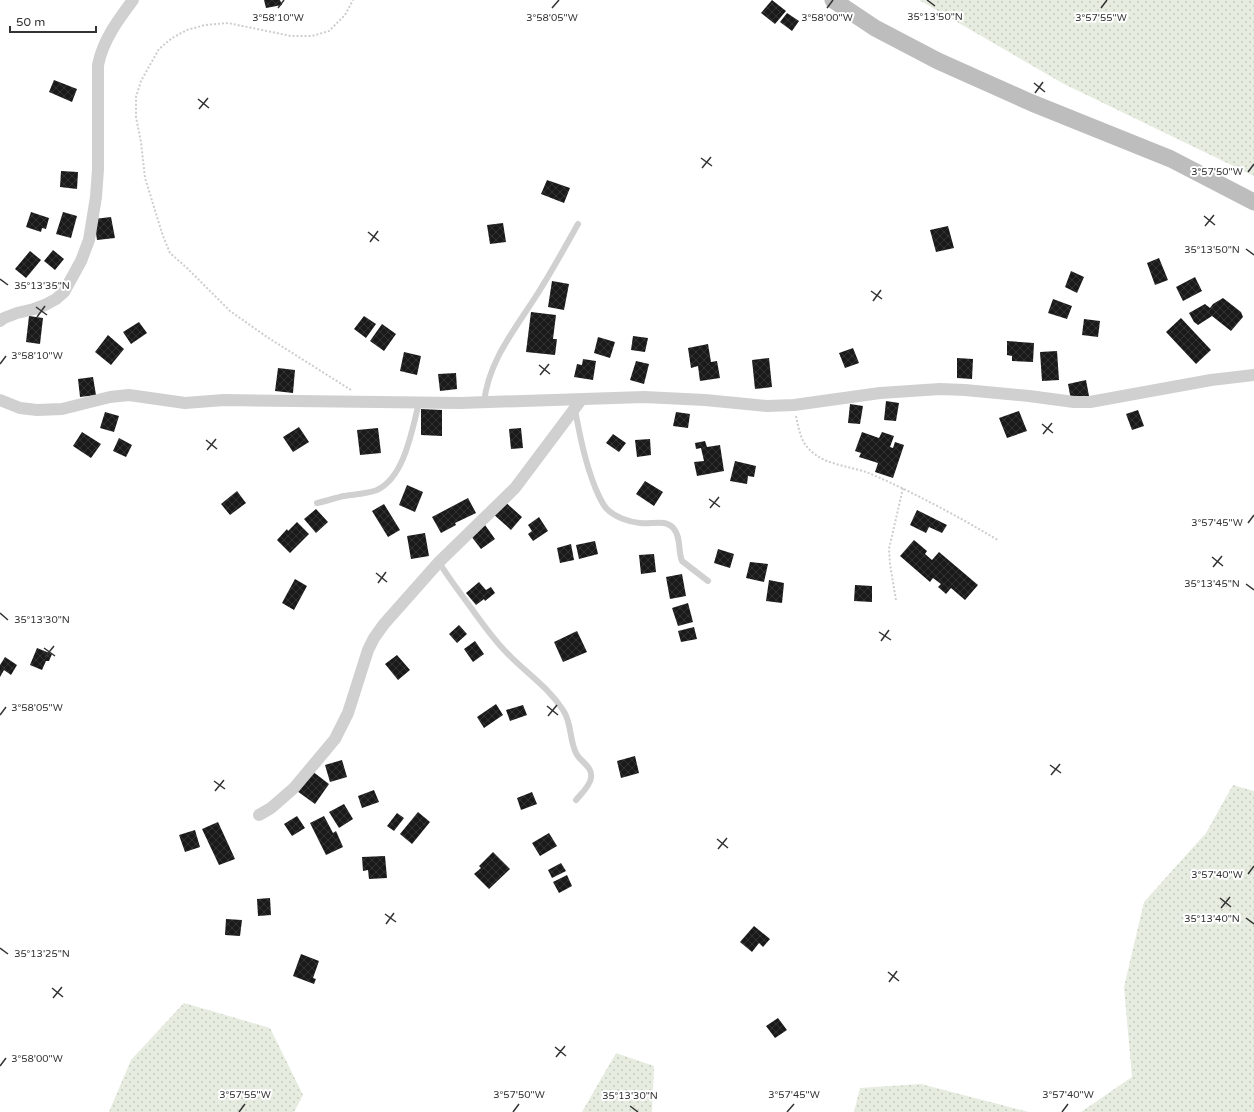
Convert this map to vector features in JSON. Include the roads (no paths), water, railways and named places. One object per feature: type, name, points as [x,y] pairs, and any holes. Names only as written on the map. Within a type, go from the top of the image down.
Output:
[{"type":"street","points":[[0,321],[17,313],[45,305],[56,299],[64,292],[81,261],[89,240],[96,197],[98,169],[98,65],[100,53],[108,35],[133,0]]},
{"type":"street","points":[[833,0],[875,28],[938,61],[1046,108],[1171,159],[1254,202]]},
{"type":"street","points":[[0,400],[20,408],[37,410],[62,409],[110,397],[129,395],[186,403],[224,400],[578,404],[596,398],[644,397],[678,398],[767,406],[794,406],[880,393],[965,390],[1074,402],[1090,402],[1211,380],[1254,375]]},
{"type":"street","points":[[259,814],[271,808],[294,788],[335,738],[348,713],[366,655],[374,638],[384,624],[439,562],[515,488],[578,404]]},
{"type":"lane","points":[[484,402],[485,389],[497,359],[578,224]]},
{"type":"lane","points":[[317,504],[344,496],[363,494],[377,490],[385,485],[392,478],[400,465],[407,447],[419,403]]},
{"type":"lane","points":[[578,404],[581,442],[600,499],[606,508],[614,514],[627,520],[639,523],[659,522],[673,527],[677,533],[682,561],[708,581]]},
{"type":"lane","points":[[439,562],[450,580],[492,638],[546,688],[564,710],[571,727],[576,753],[580,760],[589,768],[591,773],[590,782],[576,800]]}]
